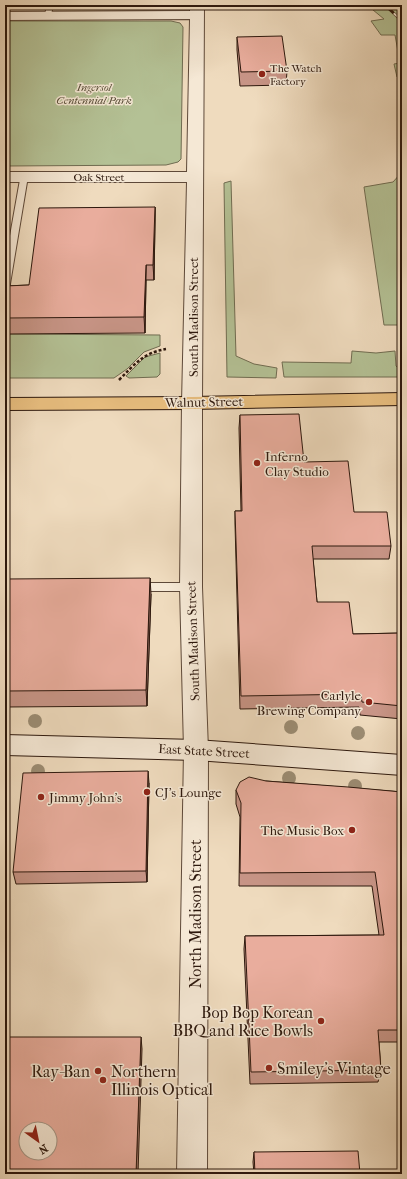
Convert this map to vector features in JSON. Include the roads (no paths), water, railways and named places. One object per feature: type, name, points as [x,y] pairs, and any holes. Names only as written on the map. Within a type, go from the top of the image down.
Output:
[{"type":"main road","name":"Walnut Street","points":[[5,404],[192,403],[402,399]]},
{"type":"street","points":[[5,16],[49,10],[196,10]]},
{"type":"street","name":"South Madison Street","points":[[196,10],[191,587],[196,750]]},
{"type":"street","name":"Oak Street","points":[[5,176],[194,177]]},
{"type":"street","name":"East State Street","points":[[5,744],[196,750],[402,765]]},
{"type":"street","name":"North Madison Street","points":[[192,1174],[196,750]]},
{"type":"lane","points":[[5,290],[24,176]]},
{"type":"lane","points":[[122,587],[191,587]]},
{"type":"railway","points":[[385,5],[402,21]]},
{"type":"place","name":"The Watch Factory","points":[[262,74]]},
{"type":"place","name":"Inferno Clay Studio","points":[[257,463]]},
{"type":"place","name":"Carlyle Brewing Company","points":[[369,702]]},
{"type":"place","name":"CJ's Lounge","points":[[147,792]]},
{"type":"place","name":"Jimmy John's","points":[[41,797]]},
{"type":"place","name":"The Music Box","points":[[352,830]]},
{"type":"place","name":"Bop Bop Korean BBQ and Rice Bowls","points":[[321,1021]]},
{"type":"place","name":"Smiley's Vintage","points":[[269,1068]]},
{"type":"place","name":"Ray-Ban","points":[[98,1071]]},
{"type":"place","name":"Northern Illinois Optical","points":[[103,1080]]},
{"type":"park label","name":"Ingersol Centennial Park","points":[[94,93]]}]
